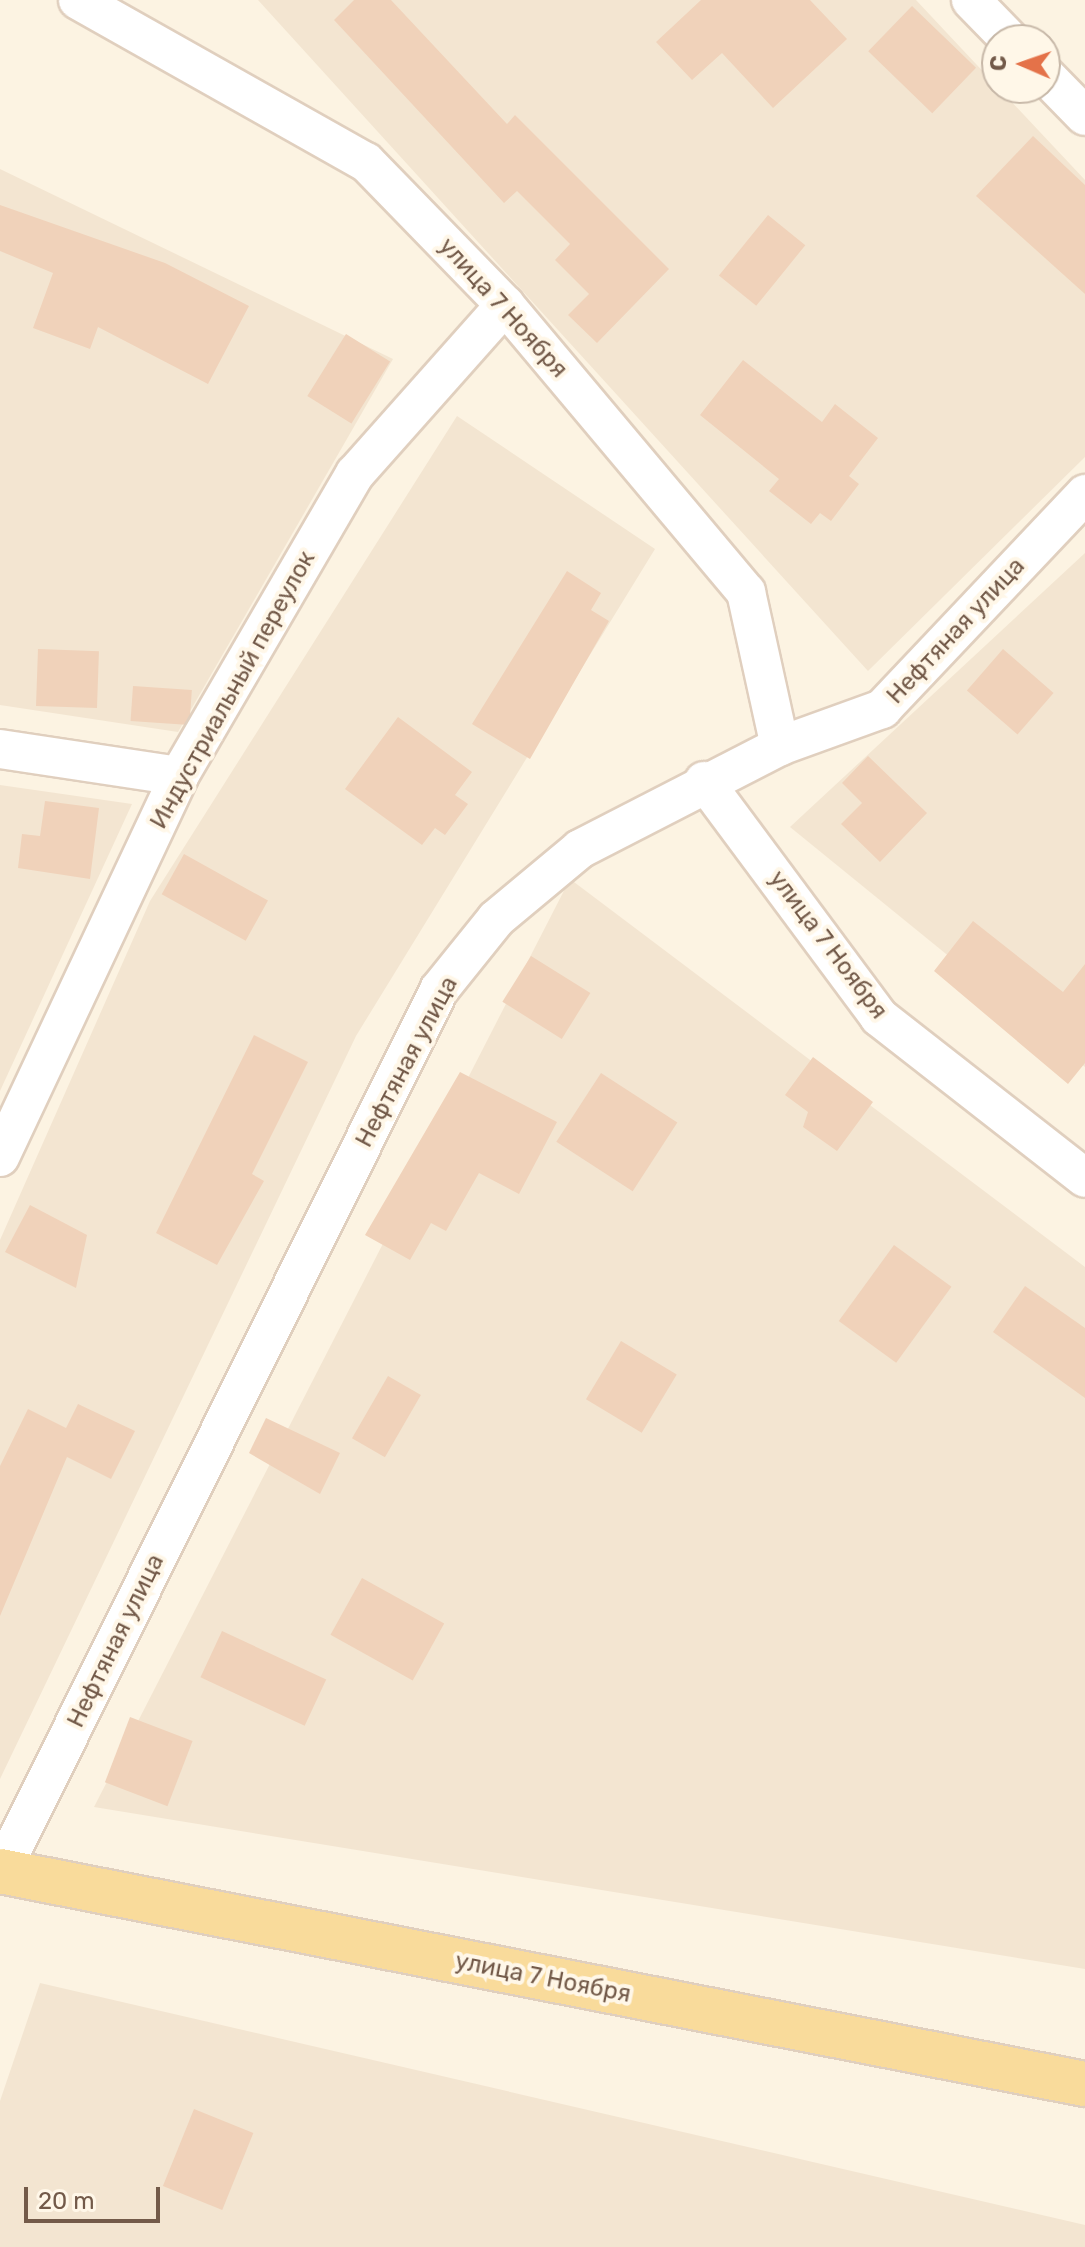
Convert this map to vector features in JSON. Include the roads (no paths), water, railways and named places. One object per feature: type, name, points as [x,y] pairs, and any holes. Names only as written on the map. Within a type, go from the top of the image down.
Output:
[{"type":"main road","name":"улица 7 Ноября","points":[[0,1872],[1085,2084]]},
{"type":"street","name":"улица 7 Ноября","points":[[78,0],[366,162],[505,305],[746,592],[780,746]]},
{"type":"street","points":[[971,0],[994,24]]},
{"type":"street","points":[[1061,91],[1085,116]]},
{"type":"street","name":"Индустриальный переулок","points":[[0,1157],[179,776],[355,474],[505,305]]},
{"type":"street","name":"Нефтяная улица","points":[[0,1872],[439,990],[496,919],[580,849],[704,781],[780,746],[882,709],[1085,494]]},
{"type":"street","points":[[0,749],[179,776]]},
{"type":"street","name":"улица 7 Ноября","points":[[704,781],[879,1017],[1085,1178]]}]
